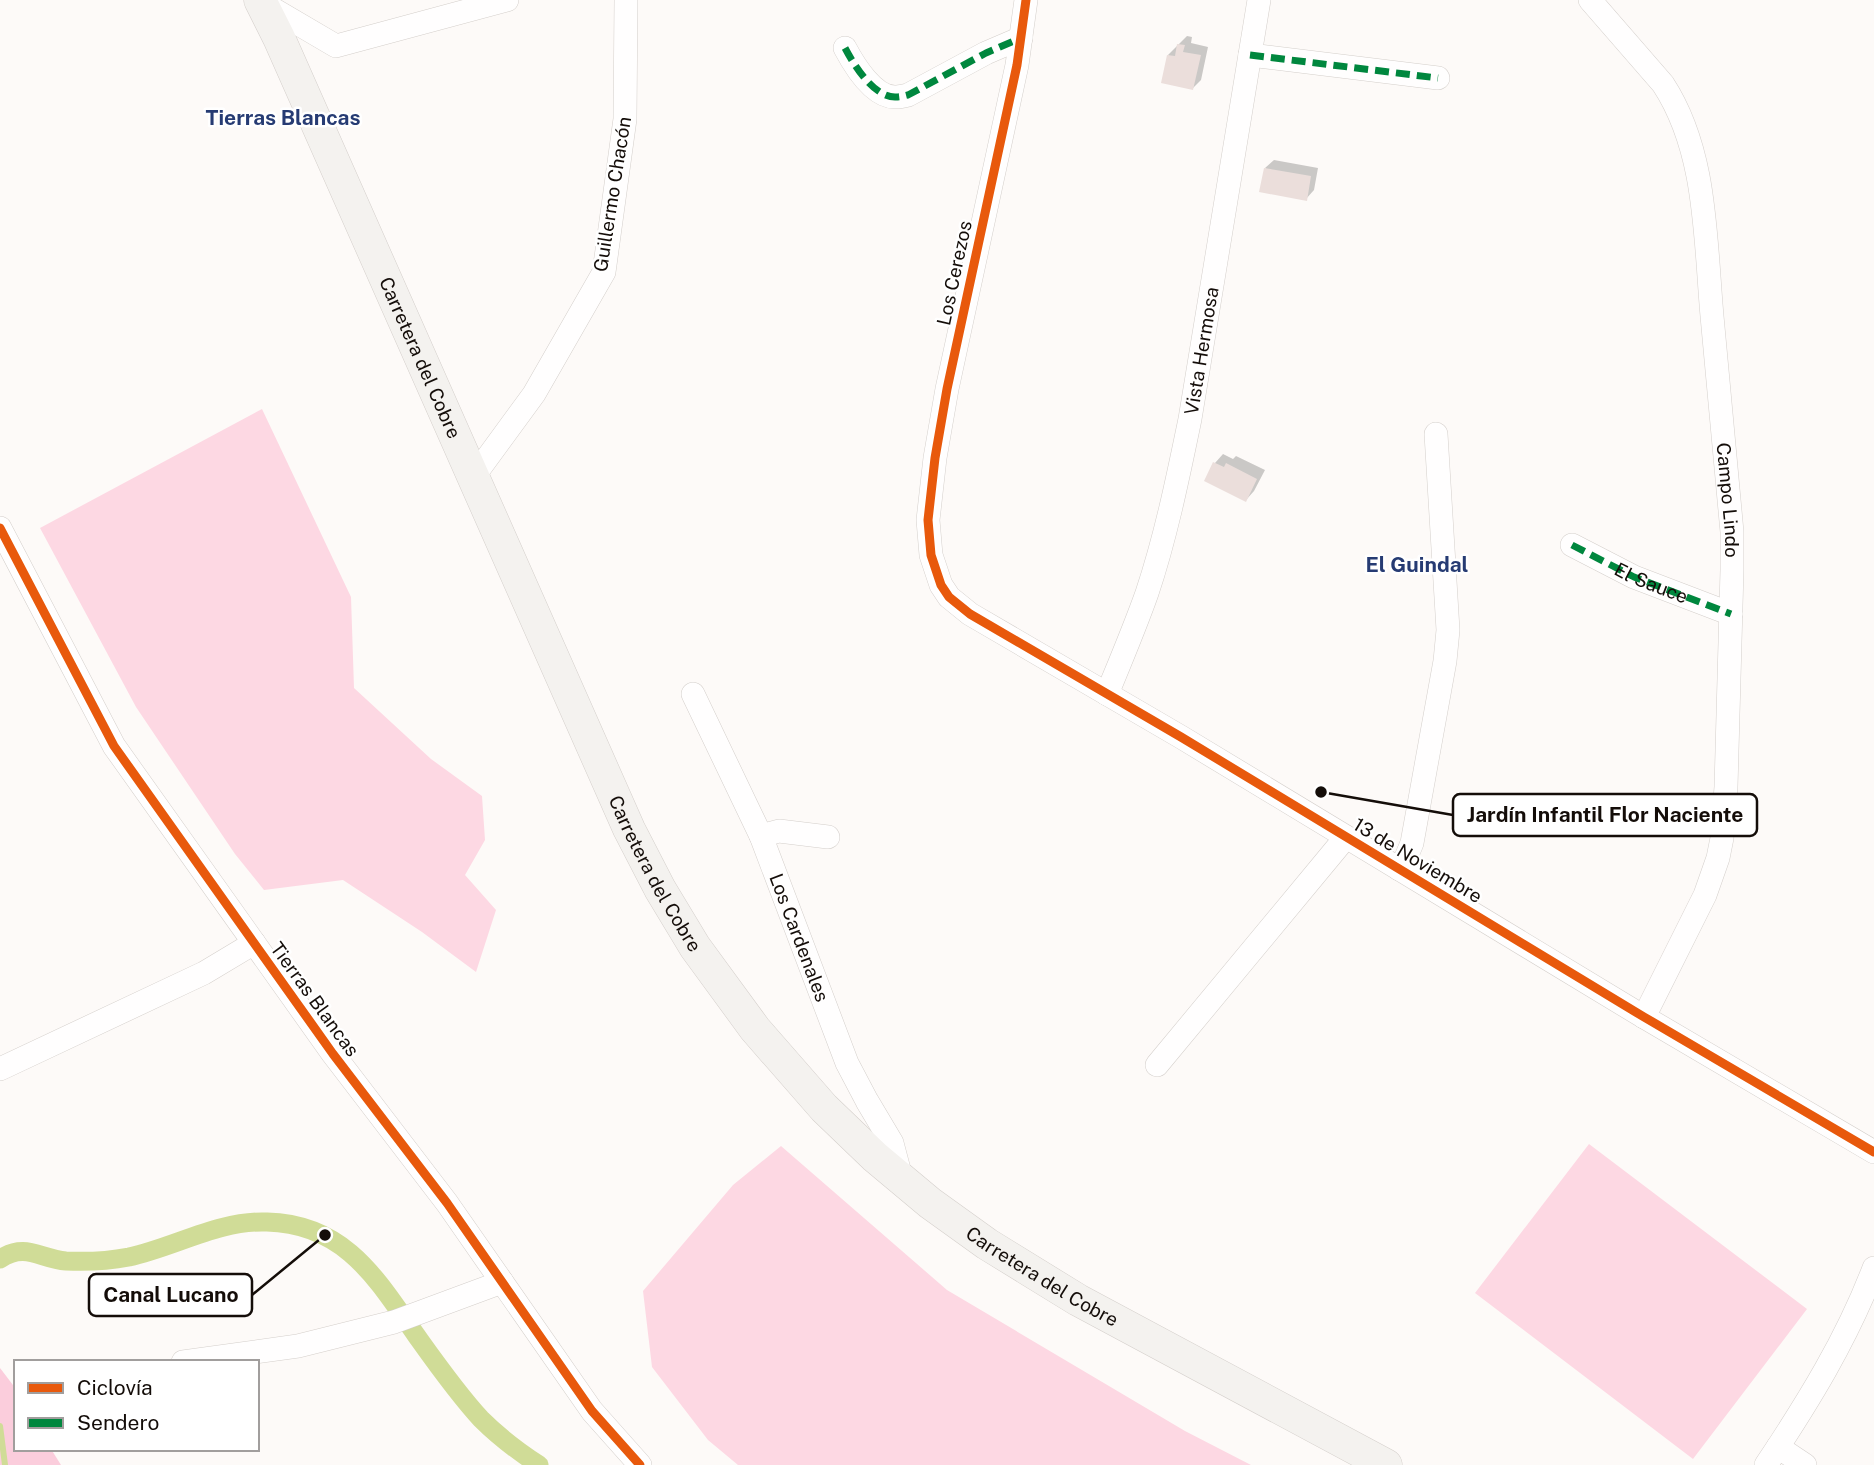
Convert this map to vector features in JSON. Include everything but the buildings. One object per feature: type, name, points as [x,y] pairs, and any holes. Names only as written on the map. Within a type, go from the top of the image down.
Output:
[{"type":"main road","name":"Carretera del Cobre","points":[[260,1],[474,476],[629,829],[677,918],[734,1002],[776,1055],[824,1108],[902,1181],[968,1231],[1047,1282],[1386,1465]]},
{"type":"street","points":[[260,1],[336,46],[507,0]]},
{"type":"street","name":"Guillermo Chacón","points":[[474,476],[534,394],[604,272],[625,119],[626,0]]},
{"type":"street","name":"Los Cerezos","points":[[931,555],[928,520],[938,444],[969,286],[1015,78],[1026,0]]},
{"type":"street","name":"Vista Hermosa","points":[[1107,694],[1147,592],[1179,473],[1259,0]]},
{"type":"street","name":"Campo Lindo","points":[[1590,0],[1647,64],[1673,100],[1689,136],[1702,207],[1732,533],[1725,813],[1722,838],[1705,895],[1643,1017]]},
{"type":"street","points":[[845,48],[864,78],[877,90],[896,97],[908,95],[986,53],[1021,38]]},
{"type":"street","points":[[1250,55],[1438,78]]},
{"type":"street","points":[[1399,869],[1412,843],[1445,661],[1448,630],[1436,434]]},
{"type":"street","name":"Tierras Blancas","points":[[0,528],[114,746],[332,1054],[447,1203],[592,1410],[640,1465]]},
{"type":"street","name":"El Sauce","points":[[1572,545],[1634,577],[1731,614]]},
{"type":"street","name":"13 de Noviembre","points":[[931,555],[948,597],[970,614],[1643,1017],[1874,1152]]},
{"type":"street","name":"Los Cardenales","points":[[693,694],[761,836],[848,1063],[891,1143],[902,1181]]},
{"type":"street","points":[[761,836],[779,831],[828,837]]},
{"type":"street","points":[[1157,1065],[1346,837]]},
{"type":"street","points":[[0,1069],[204,973],[254,943]]},
{"type":"street","points":[[1805,1465],[1772,1456],[1825,1371],[1864,1318],[1874,1268]]},
{"type":"street","points":[[197,1360],[298,1346],[394,1322],[502,1282]]},
{"type":"shaded area","points":[[262,409],[351,597],[354,688],[431,759],[482,796],[485,840],[465,875],[496,910],[476,972],[422,932],[343,880],[264,890],[235,854],[136,707],[40,528]]},
{"type":"shaded area","points":[[1589,1144],[1807,1309],[1693,1459],[1475,1293]]},
{"type":"shaded area","points":[[781,1146],[947,1290],[1185,1431],[1251,1465],[738,1465],[708,1440],[652,1367],[643,1291],[733,1185]]},
{"type":"shaded area","points":[[0,1368],[14,1386],[14,1451],[52,1451],[61,1465],[0,1465]]},
{"type":"waterway","points":[[0,1259],[18,1252],[66,1261],[121,1258],[146,1253],[232,1225],[249,1223],[294,1225],[318,1232],[356,1258],[372,1275],[447,1378],[481,1419],[494,1432],[539,1465]]},
{"type":"waterway","points":[[0,1426],[5,1465]]},
{"type":"marked path","points":[[845,48],[859,71],[873,86],[888,96],[898,97],[908,95],[986,53],[1021,38]]},
{"type":"marked path","points":[[1250,55],[1438,78]]},
{"type":"marked path","points":[[1572,545],[1634,577],[1731,614]]},
{"type":"cycle path","points":[[1026,0],[1017,65],[947,389],[935,458],[928,520],[931,555],[941,585],[949,597],[970,614],[1181,737],[1644,1017],[1874,1152]]},
{"type":"cycle path","points":[[0,528],[114,746],[333,1054],[447,1203],[592,1411],[640,1465]]},
{"type":"place","name":"Jardín Infantil Flor Naciente","points":[[1321,792]]},
{"type":"place","name":"Canal Lucano","points":[[325,1235]]},
{"type":"district","name":"Tierras Blancas","points":[[283,118]]},
{"type":"district","name":"El Guindal","points":[[1417,565]]}]
